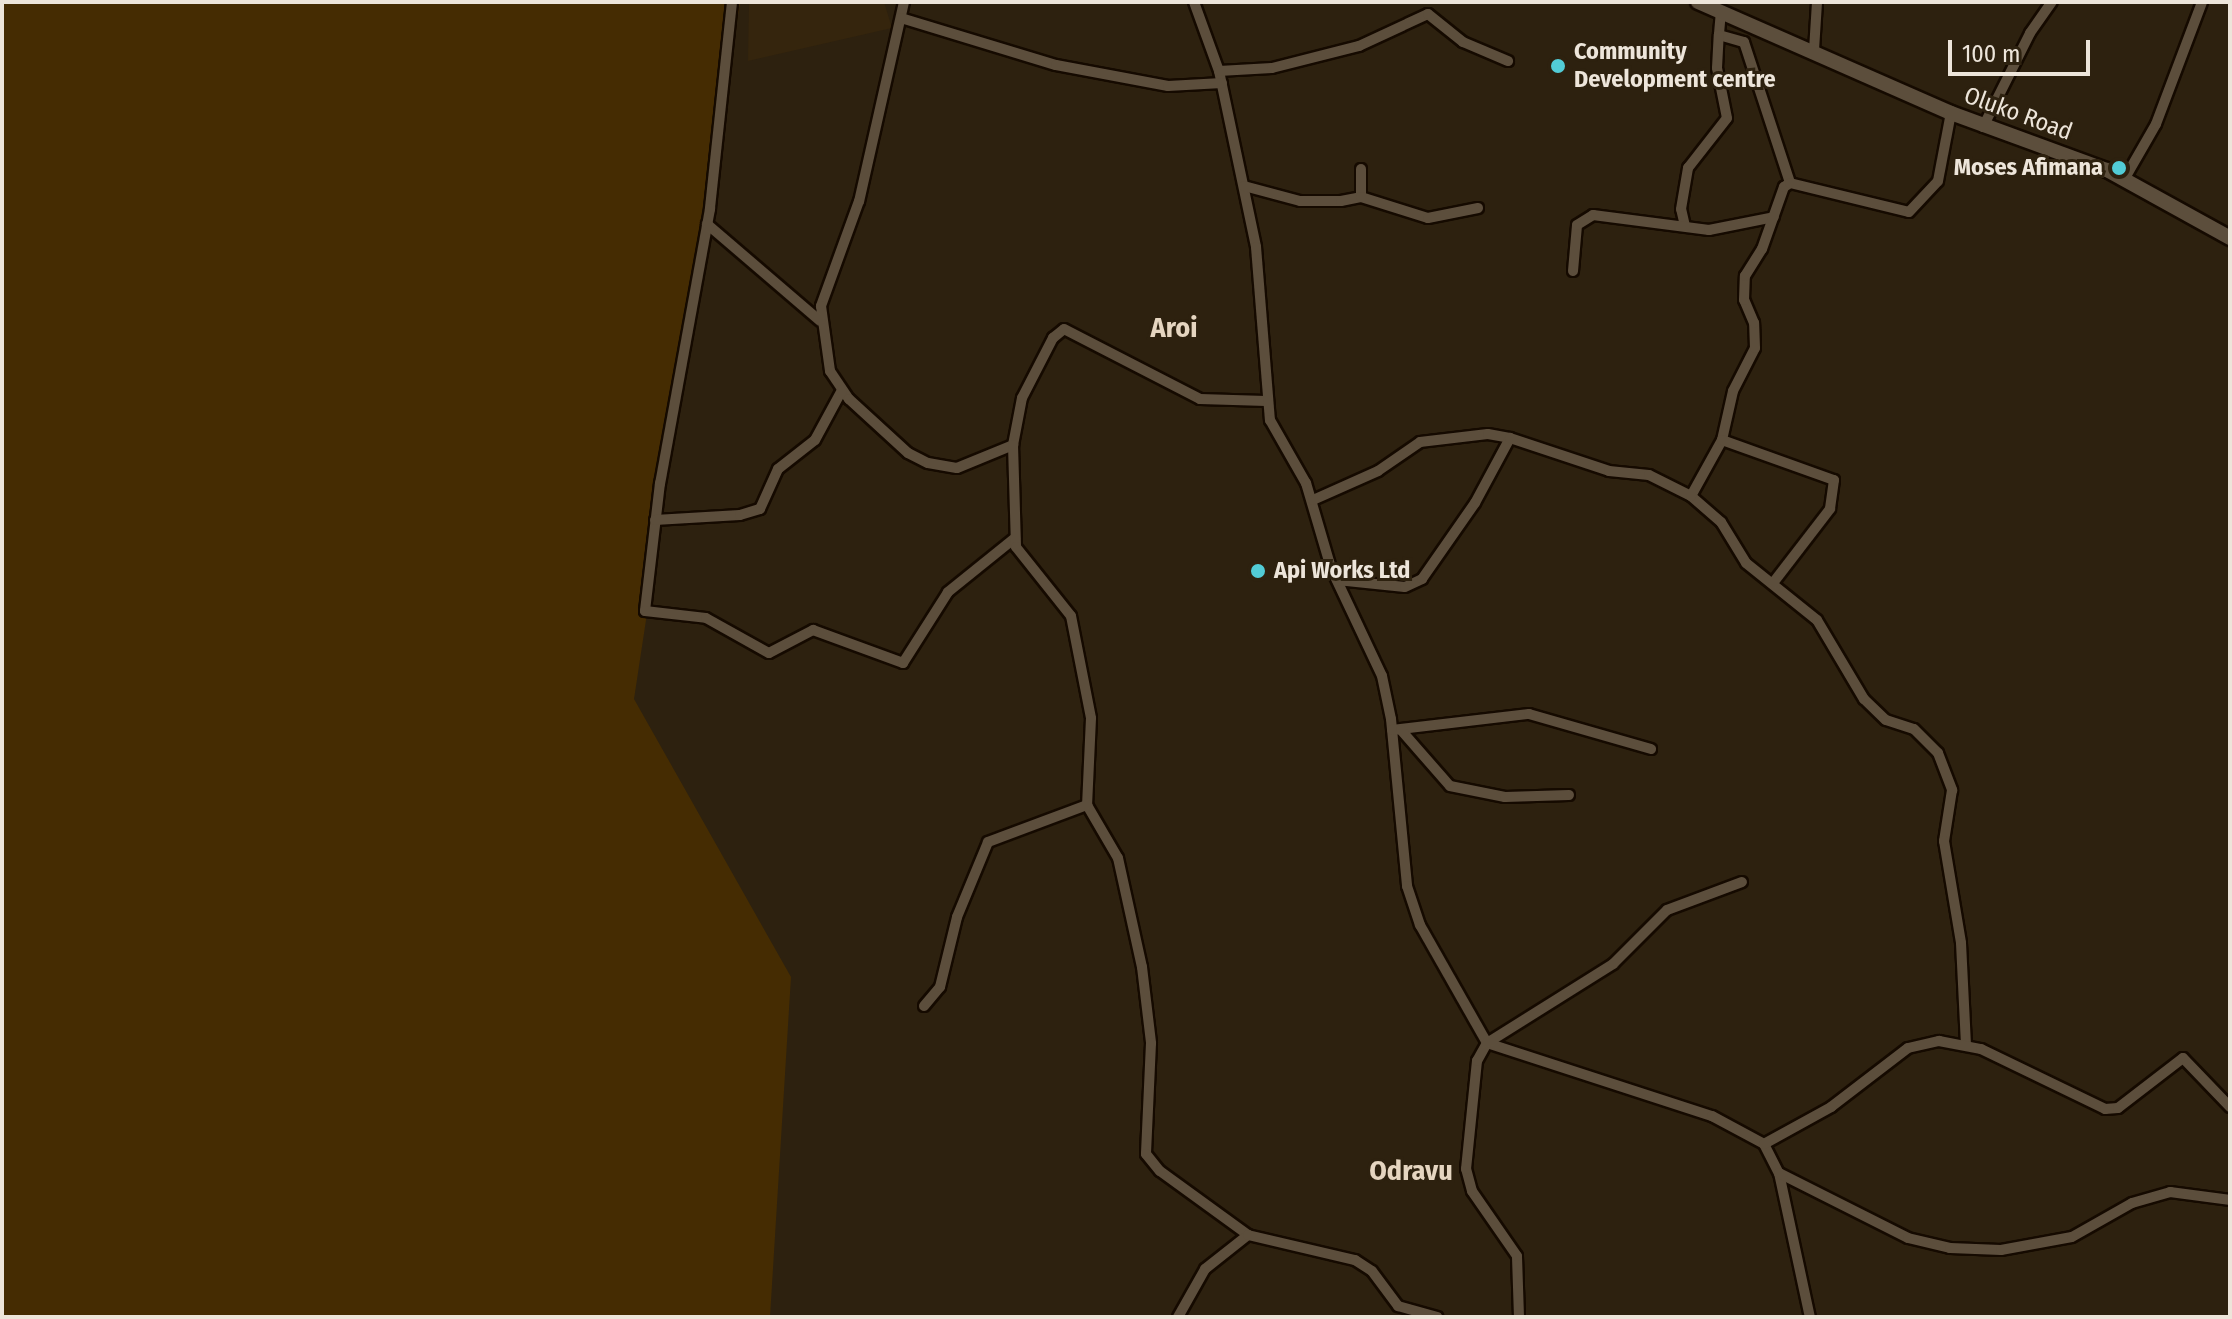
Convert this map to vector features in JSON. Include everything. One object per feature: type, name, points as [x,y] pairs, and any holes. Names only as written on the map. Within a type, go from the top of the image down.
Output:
[{"type":"main road","name":"Oluko Road","points":[[1698,2],[1814,50],[1983,127],[2125,178],[2229,236]]},
{"type":"street","points":[[732,2],[707,224],[655,520],[645,611],[706,618],[769,653],[820,630],[897,663],[907,659],[958,581],[1015,538]]},
{"type":"street","points":[[904,2],[859,201],[833,265],[820,321],[830,371],[842,390],[885,437],[928,463],[957,468],[1013,445]]},
{"type":"street","points":[[1194,2],[1219,71],[1256,247],[1266,401],[1278,442],[1313,500],[1337,580],[1382,676],[1397,730],[1411,900],[1487,1043],[1712,1116],[1764,1144],[1779,1173],[1810,1317]]},
{"type":"street","points":[[1422,2],[1428,14],[1463,42],[1508,61]]},
{"type":"street","points":[[1814,50],[1817,2]]},
{"type":"street","points":[[1983,127],[2030,33],[2052,2]]},
{"type":"street","points":[[2125,178],[2156,124],[2202,2]]},
{"type":"street","points":[[1685,226],[1681,209],[1688,168],[1727,118],[1717,68],[1721,11]]},
{"type":"street","points":[[1219,71],[1272,68],[1359,46],[1428,14]]},
{"type":"street","points":[[901,18],[1056,65],[1168,86],[1222,83]]},
{"type":"street","points":[[1719,35],[1744,42],[1790,183]]},
{"type":"street","points":[[1691,496],[1722,440],[1733,391],[1757,336],[1744,300],[1745,276],[1774,217],[1784,187],[1790,183],[1909,212],[1938,181],[1951,113]]},
{"type":"street","points":[[1361,169],[1361,197]]},
{"type":"street","points":[[1244,186],[1300,201],[1361,197],[1428,218],[1478,208]]},
{"type":"street","points":[[1573,271],[1577,225],[1593,215],[1725,230],[1774,217]]},
{"type":"street","points":[[707,224],[820,321]]},
{"type":"street","points":[[1266,401],[1200,399],[1064,329],[1053,338],[1022,398],[1013,445],[1015,538],[1019,553],[1071,616],[1091,718],[1087,805],[1118,858],[1142,967],[1151,1043],[1146,1154],[1160,1171],[1248,1235],[1355,1260],[1372,1271],[1398,1306],[1437,1317]]},
{"type":"street","points":[[655,520],[740,515],[760,509],[778,469],[815,440],[842,390]]},
{"type":"street","points":[[1313,500],[1378,471],[1420,442],[1488,434],[1510,438],[1609,471],[1649,475],[1691,496],[1721,522],[1746,563],[1817,620],[1864,699],[1886,720],[1925,738],[1948,776],[1953,798],[1944,841],[1961,943],[1966,1045]]},
{"type":"street","points":[[1337,580],[1405,587],[1422,579],[1475,503],[1510,438]]},
{"type":"street","points":[[1722,440],[1834,480],[1830,509],[1773,583]]},
{"type":"street","points":[[1397,730],[1517,713],[1651,749]]},
{"type":"street","points":[[1397,730],[1450,786],[1505,797],[1569,795]]},
{"type":"street","points":[[924,1006],[940,987],[957,917],[981,851],[998,835],[1087,805]]},
{"type":"street","points":[[1519,1317],[1517,1256],[1472,1191],[1466,1169],[1471,1084],[1487,1043],[1613,964],[1678,903],[1742,882]]},
{"type":"street","points":[[1764,1144],[1831,1107],[1908,1048],[1939,1041],[1966,1045],[2105,1109],[2118,1108],[2183,1058],[2230,1107]]},
{"type":"street","points":[[1779,1173],[1908,1238],[1950,1248],[2001,1250],[2062,1239],[2132,1203],[2170,1192],[2230,1200]]},
{"type":"street","points":[[1178,1317],[1205,1269],[1248,1235]]},
{"type":"shaded area","points":[[2,2],[740,2],[634,699],[791,977],[770,1317],[2,1317]]},
{"type":"shaded area","points":[[749,2],[884,2],[892,28],[748,61]]},
{"type":"place","name":"Community Development centre","points":[[1558,66]]},
{"type":"place","name":"Moses Afimana","points":[[2119,168]]},
{"type":"place","name":"Api Works Ltd","points":[[1258,571]]},
{"type":"district","name":"Aroi","points":[[1174,328]]},
{"type":"district","name":"Odravu","points":[[1411,1171]]}]
